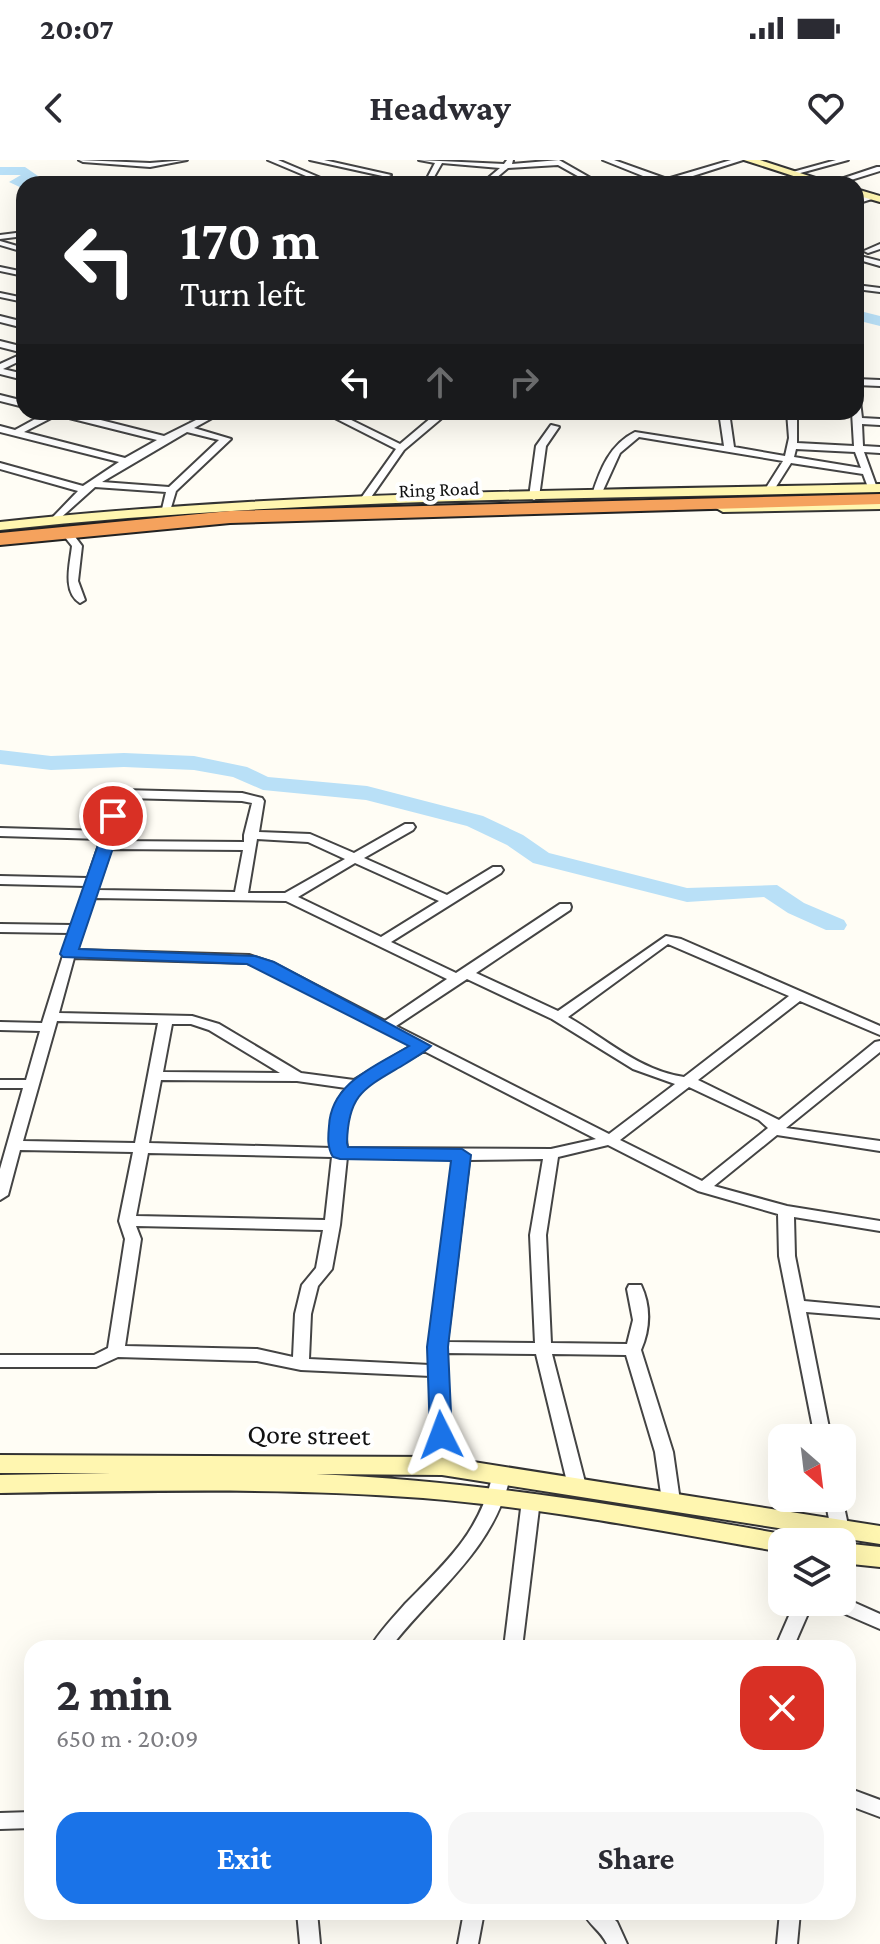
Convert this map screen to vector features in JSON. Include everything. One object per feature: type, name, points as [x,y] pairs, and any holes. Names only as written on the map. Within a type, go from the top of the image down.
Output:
[{"type":"highway","name":"Ring Road","points":[[0,533],[247,510],[878,495]]},
{"type":"highway","name":"Ring Road","points":[[0,542],[230,517],[878,495]]},
{"type":"street","points":[[83,160],[150,165],[183,160]]},
{"type":"street","points":[[276,161],[297,160]]},
{"type":"street","points":[[314,160],[387,176]]},
{"type":"street","points":[[423,160],[558,161],[583,176]]},
{"type":"street","points":[[607,160],[650,176]]},
{"type":"street","points":[[686,176],[739,160]]},
{"type":"street","points":[[749,160],[803,176]]},
{"type":"street","points":[[793,173],[844,160]]},
{"type":"street","points":[[276,161],[312,176]]},
{"type":"street","points":[[431,176],[439,162]]},
{"type":"street","points":[[857,176],[880,169]]},
{"type":"street","points":[[880,246],[868,251],[880,255]]},
{"type":"street","points":[[16,433],[41,420]]},
{"type":"street","points":[[88,420],[168,440]]},
{"type":"street","points":[[56,519],[62,509],[85,490],[202,420]]},
{"type":"street","points":[[353,420],[401,448]]},
{"type":"street","points":[[364,501],[401,448],[434,420]]},
{"type":"street","points":[[725,420],[729,448]]},
{"type":"street","points":[[769,491],[791,458],[794,446],[792,420]]},
{"type":"street","points":[[857,420],[859,450],[865,472],[878,495]]},
{"type":"street","points":[[534,497],[541,446],[554,427]]},
{"type":"street","points":[[0,429],[129,462]]},
{"type":"street","points":[[167,509],[171,490],[226,439],[188,429]]},
{"type":"street","points":[[597,495],[612,458],[632,435],[642,434],[865,472]]},
{"type":"street","points":[[794,446],[880,450]]},
{"type":"street","points":[[0,466],[85,490]]},
{"type":"street","points":[[95,484],[171,490]]},
{"type":"street","points":[[0,526],[167,509],[364,501],[769,491],[878,495]]},
{"type":"street","points":[[0,542],[284,520],[878,495]]},
{"type":"street","points":[[69,536],[77,546],[73,581],[80,600]]},
{"type":"street","points":[[0,1195],[48,1022],[118,797],[131,794],[253,797],[258,801],[241,896]]},
{"type":"street","points":[[288,897],[409,827]]},
{"type":"street","points":[[0,832],[107,840],[310,838],[447,900]]},
{"type":"street","points":[[382,942],[497,870]]},
{"type":"street","points":[[0,880],[92,888],[288,897],[382,942],[559,1017],[609,1050],[677,1081],[690,1082],[774,1123],[777,1131]]},
{"type":"street","points":[[385,1027],[565,907]]},
{"type":"street","points":[[0,928],[79,929]]},
{"type":"street","points":[[559,1017],[666,940],[880,1031]]},
{"type":"street","points":[[69,954],[249,959],[703,1188],[786,1211],[880,1226]]},
{"type":"street","points":[[14,1145],[340,1153],[551,1154],[611,1140],[799,995]]},
{"type":"street","points":[[116,1351],[133,1239],[127,1221],[166,1018]]},
{"type":"street","points":[[0,1026],[166,1018],[192,1020],[214,1027],[297,1077]]},
{"type":"street","points":[[703,1188],[880,1045]]},
{"type":"street","points":[[301,1364],[303,1314],[310,1285],[324,1269],[332,1225],[340,1153],[338,1121],[344,1101],[356,1085],[422,1046]]},
{"type":"street","points":[[155,1076],[297,1077],[356,1085]]},
{"type":"street","points":[[0,1084],[33,1084]]},
{"type":"street","points":[[777,1131],[880,1146]]},
{"type":"street","points":[[551,1154],[538,1235],[543,1350],[577,1486]]},
{"type":"street","points":[[442,1466],[438,1347],[462,1155]]},
{"type":"street","points":[[786,1211],[787,1256],[820,1424]]},
{"type":"street","points":[[127,1221],[332,1225]]},
{"type":"street","points":[[635,1289],[643,1319],[641,1336],[633,1350],[664,1452],[671,1501]]},
{"type":"street","points":[[798,1306],[880,1313]]},
{"type":"street","points":[[438,1347],[633,1350]]},
{"type":"street","points":[[0,1361],[96,1361],[116,1351],[257,1355],[301,1364],[437,1371]]},
{"type":"street","name":"Qore street","points":[[0,1464],[442,1466],[531,1500],[613,1502]]},
{"type":"street","name":"Qore street","points":[[0,1484],[272,1480],[425,1489],[577,1486],[613,1502]]},
{"type":"street","points":[[385,1640],[400,1620],[451,1568],[491,1512],[498,1488]]},
{"type":"street","points":[[514,1640],[531,1500]]},
{"type":"street","points":[[613,1502],[671,1501],[786,1528]]},
{"type":"street","points":[[613,1502],[768,1540]]},
{"type":"street","points":[[856,1539],[880,1535]]},
{"type":"street","points":[[856,1547],[880,1557]]},
{"type":"street","points":[[856,1611],[880,1622]]},
{"type":"street","points":[[787,1640],[798,1616]]},
{"type":"street","points":[[856,1799],[880,1809]]},
{"type":"street","points":[[0,1821],[24,1820]]},
{"type":"street","points":[[308,1920],[310,1944]]},
{"type":"street","points":[[468,1944],[472,1920]]},
{"type":"street","points":[[602,1920],[610,1928],[617,1944]]},
{"type":"street","points":[[787,1944],[789,1920]]},
{"type":"waterway","points":[[0,171],[25,171],[31,176]]},
{"type":"waterway","points":[[864,317],[880,321]]},
{"type":"waterway","points":[[0,757],[51,763],[124,760],[194,763],[239,772],[263,783],[367,793],[475,821],[515,840],[541,858],[687,895],[769,890],[796,908],[835,925]]},
{"type":"route","points":[[113,816],[69,954],[249,959],[422,1046],[356,1085],[344,1101],[338,1121],[338,1143],[340,1153],[462,1155],[438,1347],[441,1435]]}]
